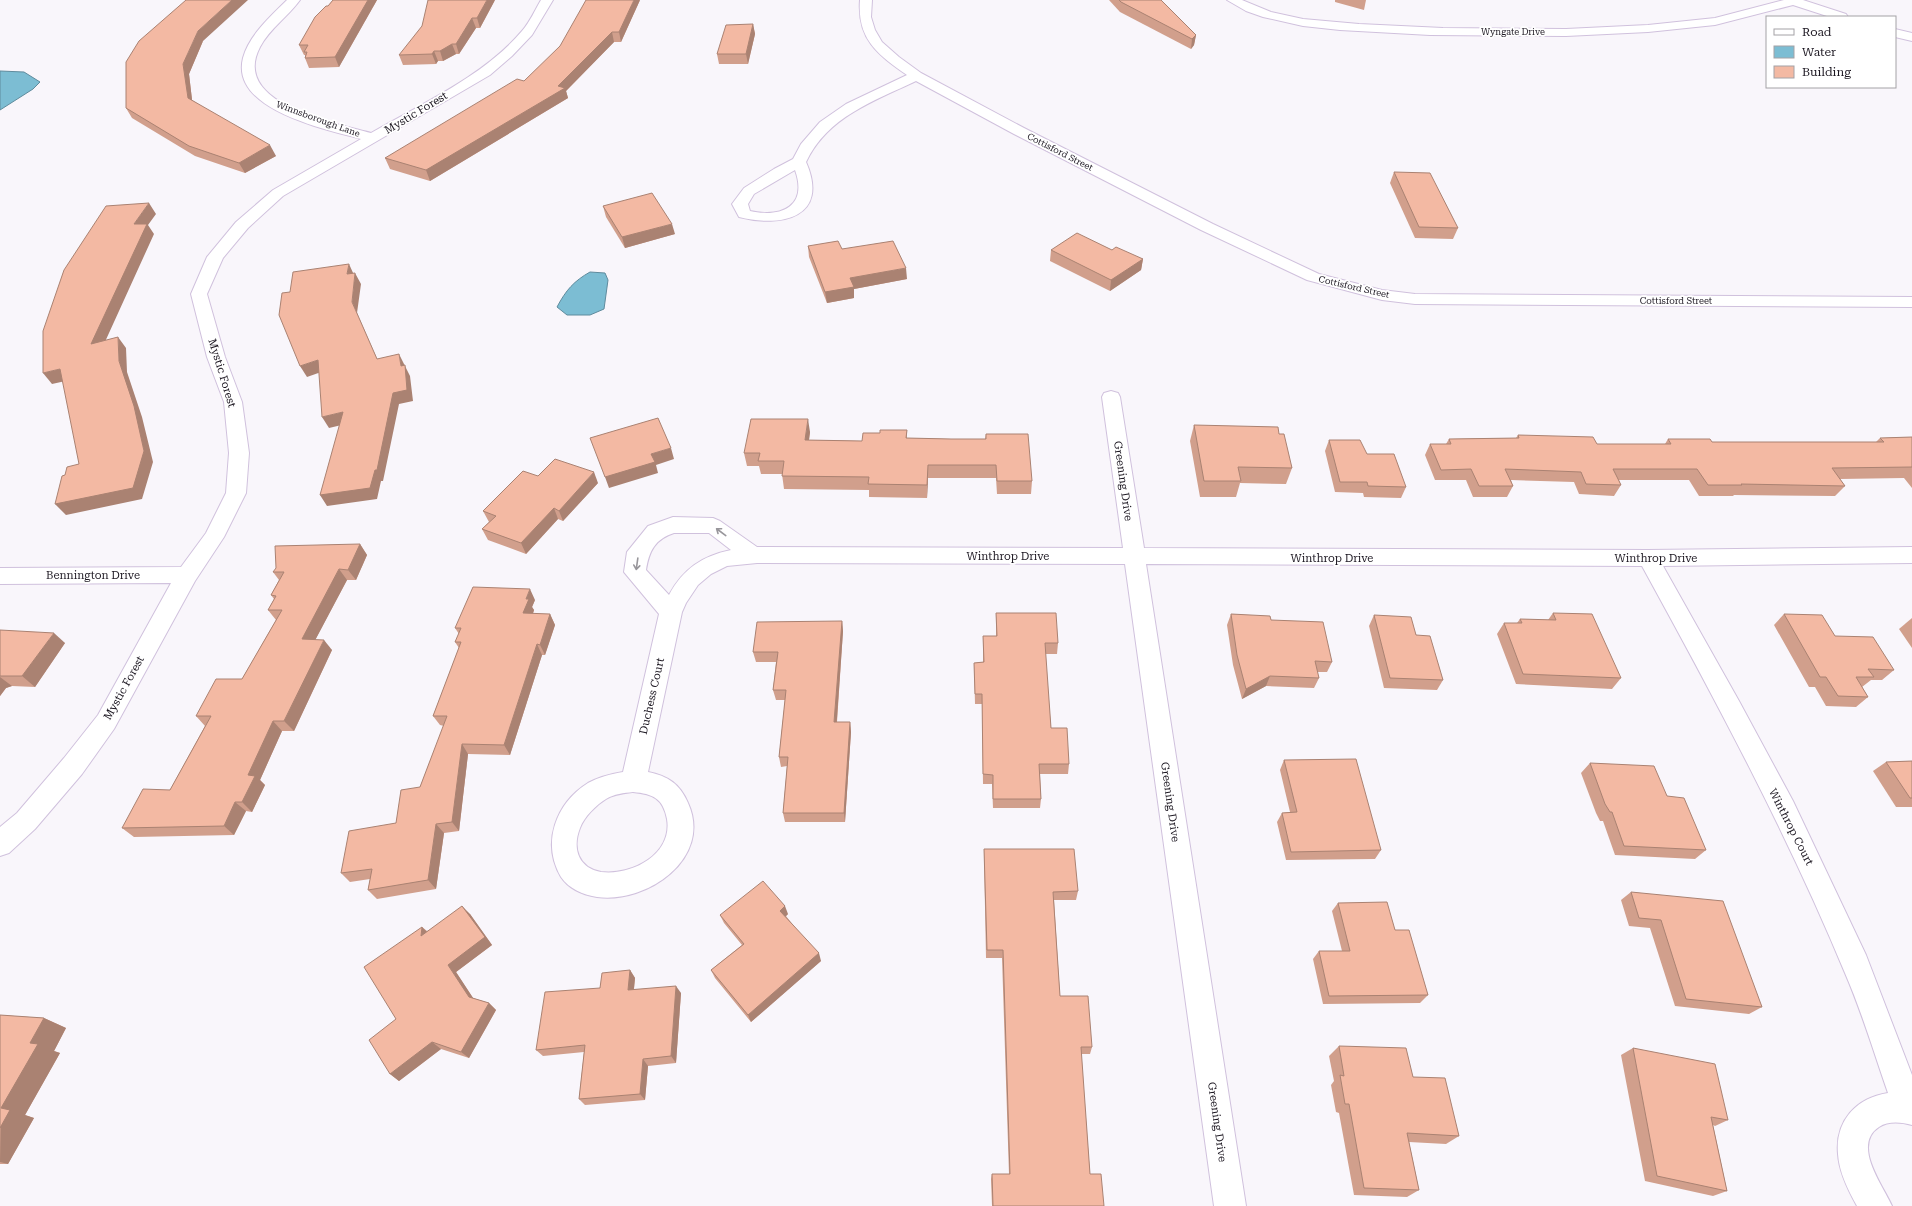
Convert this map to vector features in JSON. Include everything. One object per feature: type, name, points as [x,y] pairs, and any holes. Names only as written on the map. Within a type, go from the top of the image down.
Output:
[{"type":"street","name":"Winnsborough Lane","points":[[294,0],[261,36],[253,49],[248,67],[252,82],[260,94],[276,106],[373,138]]},
{"type":"street","name":"Mystic Forest","points":[[0,844],[26,821],[73,766],[106,722],[187,575],[214,536],[236,493],[239,453],[233,402],[216,356],[198,294],[215,257],[242,225],[278,193],[485,72],[508,53],[528,32],[547,0]]},
{"type":"street","name":"Cottisford Street","points":[[866,0],[865,17],[869,30],[877,44],[894,60],[916,76],[1019,131],[1200,223],[1306,273],[1335,283],[1382,294],[1415,299],[1912,302]]},
{"type":"street","name":"Wyngate Drive","points":[[1234,0],[1267,15],[1292,21],[1350,28],[1452,32],[1573,33],[1632,30],[1705,23],[1793,1]]},
{"type":"street","points":[[1793,1],[1839,16]]},
{"type":"street","points":[[1896,33],[1912,37]]},
{"type":"street","points":[[799,162],[806,186],[802,204],[796,212],[767,219],[744,214],[740,204],[749,191],[779,172],[799,162],[806,147],[825,125],[851,107],[916,76]]},
{"type":"street","name":"Greening Drive","points":[[1111,398],[1230,1206]]},
{"type":"street","points":[[671,612],[635,572],[638,552],[655,530],[674,525],[713,526],[752,555]]},
{"type":"street","name":"Winthrop Drive","points":[[696,572],[722,560],[752,555],[1648,558],[1912,555]]},
{"type":"street","name":"Winthrop Court","points":[[1648,558],[1699,646],[1809,861],[1856,966],[1910,1109],[1885,1108],[1867,1115],[1856,1129],[1852,1150],[1859,1176],[1876,1206]]},
{"type":"street","name":"Duchess Court","points":[[633,781],[671,612],[682,590],[696,572]]},
{"type":"street","name":"Bennington Drive","points":[[0,576],[187,575]]},
{"type":"street","points":[[633,781],[650,783],[665,790],[675,802],[681,816],[681,833],[674,850],[663,865],[647,877],[628,885],[608,887],[589,883],[574,873],[565,858],[563,841],[568,823],[579,806],[594,792],[614,784],[633,781]]},
{"type":"water","points":[[0,71],[24,72],[40,82],[33,89],[0,110]]},
{"type":"water","points":[[590,272],[605,273],[608,280],[604,309],[590,315],[567,315],[557,307],[571,286]]},
{"type":"building","points":[[186,0],[232,0],[198,31],[183,64],[188,98],[270,145],[239,163],[189,146],[126,108],[126,62],[139,41]]},
{"type":"building","points":[[333,0],[368,0],[335,57],[305,58],[307,52],[304,52],[308,45],[299,45],[315,17]]},
{"type":"building","points":[[428,0],[487,0],[477,18],[472,18],[456,44],[452,44],[440,51],[434,51],[432,54],[399,55],[422,26]]},
{"type":"building","points":[[586,0],[634,0],[619,32],[612,32],[558,86],[565,88],[426,170],[385,158],[517,79],[524,81],[560,46]]},
{"type":"building","points":[[1119,0],[1161,0],[1196,35],[1192,39]]},
{"type":"building","points":[[753,24],[746,54],[717,54],[726,25]]},
{"type":"building","points":[[1394,172],[1430,173],[1458,228],[1419,227]]},
{"type":"building","points":[[652,193],[672,224],[622,237],[603,206]]},
{"type":"building","points":[[149,203],[134,224],[147,224],[91,344],[118,337],[119,361],[134,406],[144,451],[133,488],[55,504],[62,476],[65,475],[67,467],[79,464],[60,369],[43,373],[43,331],[64,270],[106,206]]},
{"type":"building","points":[[1077,233],[1112,250],[1116,247],[1143,259],[1111,280],[1051,250]]},
{"type":"building","points":[[838,241],[842,249],[893,241],[906,268],[850,278],[854,287],[825,292],[808,246]]},
{"type":"building","points":[[349,264],[347,274],[355,273],[352,302],[377,359],[399,354],[401,366],[405,365],[407,390],[393,393],[377,470],[375,470],[370,488],[320,495],[343,412],[322,417],[318,360],[300,366],[279,315],[282,293],[290,292],[293,272]]},
{"type":"building","points":[[658,418],[671,448],[651,454],[655,462],[605,477],[590,438]]},
{"type":"building","points":[[751,419],[808,419],[805,440],[862,441],[863,433],[880,433],[880,430],[907,430],[906,438],[986,439],[986,434],[1028,434],[1032,481],[997,481],[996,465],[928,465],[927,485],[868,484],[869,477],[782,476],[784,461],[758,461],[760,453],[744,453]]},
{"type":"building","points":[[1194,425],[1278,427],[1279,434],[1284,434],[1292,468],[1238,467],[1241,481],[1204,481]]},
{"type":"building","points":[[1518,435],[1593,437],[1597,444],[1671,444],[1668,439],[1710,439],[1712,442],[1884,442],[1880,438],[1912,437],[1912,467],[1832,468],[1845,486],[1741,484],[1742,485],[1708,485],[1697,469],[1613,469],[1621,485],[1586,484],[1581,472],[1505,469],[1513,486],[1479,486],[1471,469],[1441,470],[1430,444],[1451,444],[1449,439],[1519,438]]},
{"type":"building","points":[[1329,440],[1360,440],[1367,454],[1394,454],[1406,487],[1368,486],[1367,482],[1340,482]]},
{"type":"building","points":[[555,459],[594,472],[559,511],[554,508],[521,543],[482,529],[496,516],[483,511],[523,471],[538,476]]},
{"type":"building","points":[[360,544],[348,570],[339,569],[302,639],[324,640],[284,721],[273,721],[248,775],[255,776],[242,802],[235,802],[224,826],[122,828],[143,789],[170,790],[211,716],[196,716],[216,679],[242,679],[282,610],[268,610],[276,596],[271,595],[284,572],[273,572],[276,568],[275,546]]},
{"type":"building","points":[[473,587],[530,589],[526,599],[529,599],[523,613],[550,614],[540,645],[537,644],[504,745],[462,744],[452,822],[436,824],[428,880],[368,890],[372,869],[341,873],[349,831],[396,823],[401,790],[420,787],[447,716],[433,716],[461,642],[455,642],[461,628],[455,628]]},
{"type":"building","points":[[996,613],[1056,613],[1058,643],[1045,643],[1051,728],[1067,728],[1069,764],[1039,764],[1041,799],[993,799],[993,775],[983,774],[982,694],[975,694],[974,663],[984,662],[983,636],[997,636]]},
{"type":"building","points":[[1553,613],[1592,614],[1621,678],[1523,674],[1504,623],[1522,623],[1520,619],[1556,620]]},
{"type":"building","points":[[1231,614],[1270,616],[1271,620],[1323,622],[1332,662],[1315,661],[1319,678],[1270,676],[1246,689],[1237,655]]},
{"type":"building","points":[[1784,614],[1822,615],[1835,636],[1873,637],[1894,670],[1868,669],[1874,677],[1856,677],[1868,697],[1838,696],[1826,677],[1820,677]]},
{"type":"building","points":[[1374,615],[1411,617],[1416,635],[1430,636],[1443,680],[1390,678]]},
{"type":"building","points":[[842,621],[834,722],[850,722],[844,813],[783,813],[788,757],[779,757],[786,690],[773,690],[778,652],[753,652],[757,622]]},
{"type":"building","points":[[0,630],[54,633],[22,676],[0,676]]},
{"type":"building","points":[[1356,759],[1381,850],[1291,852],[1282,813],[1297,812],[1284,760]]},
{"type":"building","points":[[1912,761],[1912,798],[1910,798],[1886,762]]},
{"type":"building","points":[[1590,763],[1654,766],[1667,796],[1684,798],[1706,850],[1624,846],[1612,812],[1610,812],[1605,804]]},
{"type":"building","points":[[984,849],[1074,849],[1078,891],[1053,892],[1060,996],[1088,996],[1092,1047],[1081,1047],[1090,1174],[1101,1174],[1104,1206],[993,1206],[992,1174],[1010,1174],[1003,950],[987,950]]},
{"type":"building","points":[[763,881],[785,906],[780,911],[819,953],[748,1015],[711,970],[744,944],[720,915]]},
{"type":"building","points":[[1631,892],[1723,901],[1762,1007],[1686,999],[1661,920],[1639,918]]},
{"type":"building","points":[[1387,902],[1395,930],[1409,930],[1428,995],[1329,996],[1319,951],[1350,951],[1338,903]]},
{"type":"building","points":[[462,906],[485,937],[448,965],[469,997],[489,1003],[461,1052],[432,1042],[390,1074],[369,1040],[396,1019],[364,967],[422,927],[421,936]]},
{"type":"building","points":[[630,970],[628,990],[676,986],[671,1056],[643,1059],[640,1094],[579,1099],[585,1045],[536,1050],[545,992],[600,988],[602,973]]},
{"type":"building","points":[[0,1015],[44,1018],[30,1043],[38,1044],[1,1108],[10,1110],[0,1128]]},
{"type":"building","points":[[1339,1046],[1406,1048],[1413,1077],[1445,1078],[1459,1136],[1407,1133],[1419,1190],[1364,1188],[1349,1104],[1345,1104],[1340,1075],[1344,1076]]},
{"type":"building","points":[[1633,1048],[1715,1064],[1728,1120],[1711,1117],[1727,1191],[1657,1176]]}]
